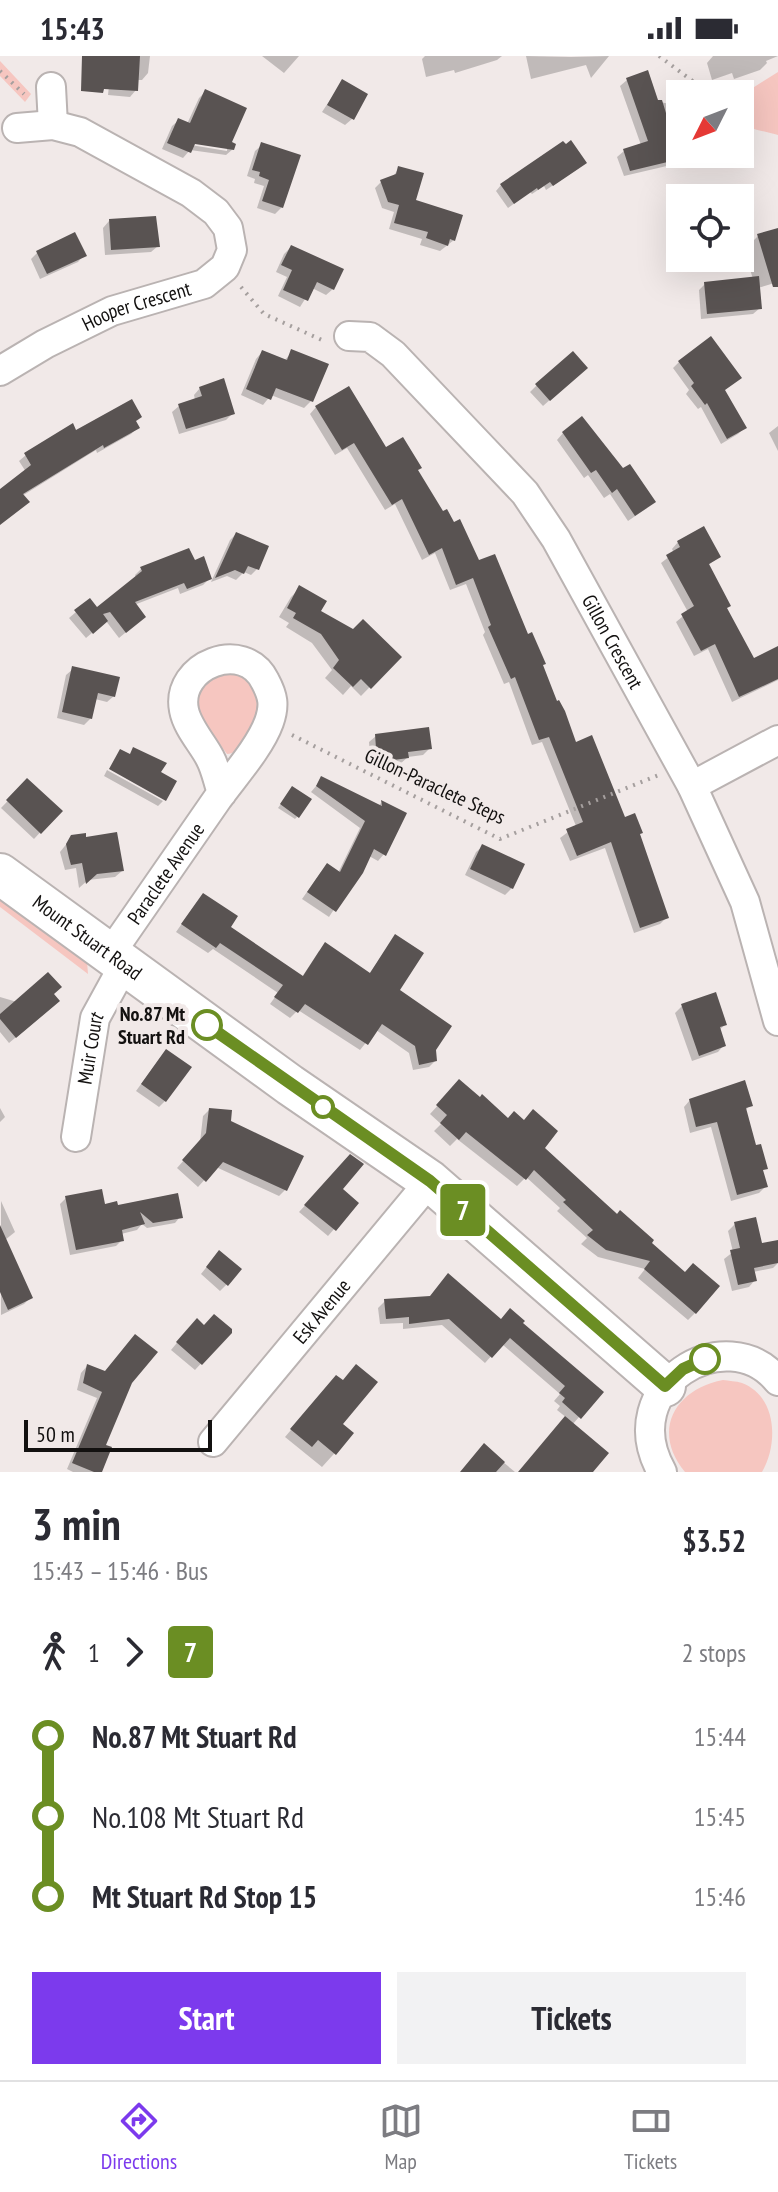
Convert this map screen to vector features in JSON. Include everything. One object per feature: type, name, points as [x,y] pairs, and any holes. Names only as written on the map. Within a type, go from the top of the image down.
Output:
[{"type":"street","points":[[51,87],[53,125]]},
{"type":"street","points":[[17,128],[53,125],[80,132],[191,193],[216,212],[228,228],[232,250],[225,267]]},
{"type":"street","name":"Hooper Crescent","points":[[0,371],[45,344],[112,311],[204,284],[225,267]]},
{"type":"street","name":"Gillon Crescent","points":[[338,339],[370,337],[393,354],[525,493],[556,539],[686,777],[745,902],[778,1021]]},
{"type":"street","points":[[222,793],[212,762],[184,710],[187,687],[198,670],[214,661],[247,661],[262,674],[274,701],[269,723]]},
{"type":"street","name":"Paraclete Avenue","points":[[117,959],[269,723]]},
{"type":"street","points":[[686,777],[778,740]]},
{"type":"street","name":"Mount Stuart Road","points":[[0,874],[430,1181],[665,1386]]},
{"type":"street","name":"Muir Court","points":[[76,1137],[95,1018],[117,959]]},
{"type":"street","name":"Esk Avenue","points":[[213,1442],[430,1181]]},
{"type":"street","points":[[654,1468],[650,1421],[655,1402],[665,1386],[683,1369],[705,1359],[729,1357],[753,1363],[778,1381]]},
{"type":"path","points":[[659,56],[691,80]]},
{"type":"path","points":[[225,267],[264,314],[338,339]]},
{"type":"path","name":"Gillon-Paraclete Steps","points":[[269,723],[500,839],[686,777]]},
{"type":"shaded area","points":[[0,61],[31,94],[25,102],[0,76]]},
{"type":"shaded area","points":[[778,72],[778,135],[754,128],[754,87]]},
{"type":"shaded area","points":[[231,670],[252,683],[258,707],[248,738],[235,752],[227,754],[195,711],[201,682]]},
{"type":"shaded area","points":[[0,893],[87,961],[88,974],[0,907]]},
{"type":"shaded area","points":[[723,1380],[742,1383],[754,1390],[768,1410],[772,1423],[771,1449],[762,1472],[685,1472],[675,1457],[669,1427],[673,1414],[692,1392]]},
{"type":"building","points":[[82,56],[140,56],[138,91],[81,91]]},
{"type":"building","points":[[648,70],[666,113],[666,162],[630,171],[623,149],[648,141],[626,78]]},
{"type":"building","points":[[342,79],[368,94],[354,120],[327,105]]},
{"type":"building","points":[[205,89],[247,108],[232,142],[236,144],[234,150],[195,144],[191,153],[167,143],[178,118],[190,123]]},
{"type":"building","points":[[571,140],[587,163],[553,186],[550,182],[537,188],[514,204],[500,184],[563,141],[566,144]]},
{"type":"building","points":[[261,142],[301,155],[283,208],[262,201],[269,180],[252,170]]},
{"type":"building","points":[[398,166],[424,173],[416,200],[463,215],[455,241],[450,239],[448,246],[426,238],[428,232],[394,223],[399,205],[388,202],[380,180],[396,174]]},
{"type":"building","points":[[156,216],[160,247],[111,250],[109,219]]},
{"type":"building","points":[[778,228],[778,287],[773,287],[757,234]]},
{"type":"building","points":[[75,232],[87,256],[47,274],[36,251]]},
{"type":"building","points":[[291,245],[344,269],[334,290],[317,282],[308,301],[283,290],[292,270],[281,265]]},
{"type":"building","points":[[759,276],[762,309],[707,314],[704,282]]},
{"type":"building","points":[[711,336],[742,378],[725,390],[747,428],[727,439],[678,361]]},
{"type":"building","points":[[291,349],[329,364],[313,402],[276,388],[271,400],[246,389],[262,350],[287,360]]},
{"type":"building","points":[[573,351],[588,368],[550,401],[535,384]]},
{"type":"building","points":[[224,378],[235,414],[186,429],[178,404],[202,396],[199,387]]},
{"type":"building","points":[[349,386],[386,447],[403,437],[422,468],[418,470],[443,511],[447,509],[454,522],[460,519],[479,560],[495,554],[528,634],[532,632],[546,664],[543,665],[576,742],[592,735],[625,817],[635,813],[669,918],[640,928],[611,842],[577,856],[566,829],[583,822],[549,737],[539,740],[515,677],[511,679],[488,627],[491,625],[473,578],[456,585],[442,548],[429,555],[402,499],[392,505],[354,443],[342,450],[315,406]]},
{"type":"building","points":[[132,399],[142,417],[136,421],[140,428],[104,448],[103,445],[23,494],[30,502],[0,525],[0,489],[31,465],[24,453],[73,423],[76,430]]},
{"type":"building","points":[[582,416],[623,468],[630,464],[656,502],[635,516],[617,489],[612,493],[596,470],[591,473],[562,432]]},
{"type":"building","points":[[704,526],[721,557],[709,564],[731,606],[727,608],[754,658],[778,646],[778,679],[739,697],[715,644],[701,651],[681,614],[694,606],[666,555],[680,547],[677,541]]},
{"type":"building","points":[[236,532],[269,546],[259,570],[248,566],[244,574],[235,570],[215,578]]},
{"type":"building","points":[[189,548],[195,560],[204,556],[212,579],[187,589],[184,583],[135,602],[146,617],[126,633],[110,612],[103,614],[108,621],[93,634],[74,610],[90,598],[97,607],[142,571],[140,567]]},
{"type":"building","points":[[299,585],[327,601],[321,611],[353,629],[363,619],[402,657],[371,689],[361,679],[353,687],[333,668],[339,660],[321,634],[293,618],[296,613],[287,608]]},
{"type":"building","points":[[72,666],[120,677],[115,697],[98,693],[92,719],[62,712]]},
{"type":"building","points":[[429,727],[432,749],[408,752],[409,758],[377,762],[375,734]]},
{"type":"building","points":[[133,747],[167,763],[161,772],[177,781],[166,801],[109,769],[120,749],[130,754]]},
{"type":"building","points":[[321,776],[382,806],[381,800],[407,813],[386,856],[374,849],[363,873],[336,912],[307,892],[327,863],[340,872],[365,821],[316,786]]},
{"type":"building","points":[[27,778],[63,811],[41,834],[6,800]]},
{"type":"building","points":[[292,786],[312,799],[299,818],[280,804]]},
{"type":"building","points":[[117,832],[124,871],[97,874],[86,884],[82,863],[71,865],[66,844],[71,835],[86,833],[86,837]]},
{"type":"building","points":[[482,844],[525,864],[513,889],[470,869]]},
{"type":"building","points":[[203,893],[238,916],[231,927],[303,976],[325,942],[370,973],[395,934],[424,953],[400,990],[452,1026],[436,1050],[437,1061],[419,1065],[415,1046],[382,1024],[368,1045],[305,1004],[298,1013],[274,997],[283,985],[220,943],[216,948],[181,924]]},
{"type":"building","points":[[48,972],[62,987],[54,994],[60,1001],[16,1038],[0,1019],[0,1014]]},
{"type":"building","points":[[716,992],[727,1025],[720,1027],[726,1046],[699,1056],[681,1004]]},
{"type":"building","points":[[166,1049],[192,1067],[166,1102],[141,1084]]},
{"type":"building","points":[[459,1079],[480,1097],[482,1094],[508,1118],[514,1111],[524,1120],[533,1109],[558,1131],[545,1148],[617,1214],[620,1210],[654,1240],[652,1243],[685,1272],[693,1263],[720,1286],[696,1314],[644,1269],[650,1261],[606,1250],[587,1235],[593,1230],[534,1170],[526,1180],[466,1132],[459,1140],[440,1123],[447,1115],[436,1105]]},
{"type":"building","points":[[745,1080],[753,1106],[746,1108],[756,1145],[761,1144],[768,1169],[763,1170],[768,1187],[737,1195],[717,1122],[696,1127],[689,1099]]},
{"type":"building","points":[[209,1108],[232,1110],[231,1121],[304,1156],[287,1191],[223,1162],[206,1182],[182,1160],[206,1133]]},
{"type":"building","points":[[350,1154],[364,1164],[343,1189],[359,1203],[336,1231],[304,1205]]},
{"type":"building","points":[[102,1189],[105,1204],[117,1201],[118,1205],[178,1193],[183,1218],[153,1223],[140,1212],[145,1224],[122,1230],[124,1241],[76,1250],[65,1196]]},
{"type":"building","points":[[756,1217],[762,1243],[778,1240],[778,1263],[754,1268],[757,1281],[738,1285],[730,1250],[740,1248],[734,1222]]},
{"type":"building","points":[[0,1225],[33,1298],[8,1310],[0,1292]]},
{"type":"building","points":[[219,1250],[242,1269],[228,1286],[206,1267]]},
{"type":"building","points":[[448,1273],[501,1319],[510,1308],[525,1321],[523,1323],[604,1392],[581,1419],[562,1402],[565,1398],[559,1393],[565,1386],[510,1338],[492,1358],[449,1319],[409,1324],[409,1317],[386,1319],[384,1299],[430,1296]]},
{"type":"building","points":[[214,1314],[232,1329],[232,1333],[202,1365],[176,1342],[197,1318],[204,1325]]},
{"type":"building","points":[[135,1334],[158,1352],[132,1383],[106,1445],[112,1447],[102,1472],[94,1472],[72,1463],[102,1392],[83,1383],[87,1364],[105,1371]]},
{"type":"building","points":[[356,1364],[378,1382],[343,1424],[354,1433],[336,1455],[318,1440],[312,1447],[290,1429],[336,1375],[343,1380]]},
{"type":"building","points":[[565,1416],[609,1453],[593,1472],[518,1472]]},
{"type":"building","points":[[484,1443],[505,1462],[496,1472],[460,1472]]},
{"type":"bus line","name":"7","points":[[207,1025],[430,1181],[665,1386],[683,1369],[705,1359]]},
{"type":"place","name":"No.87 Mt Stuart Rd","points":[[207,1025]]}]
